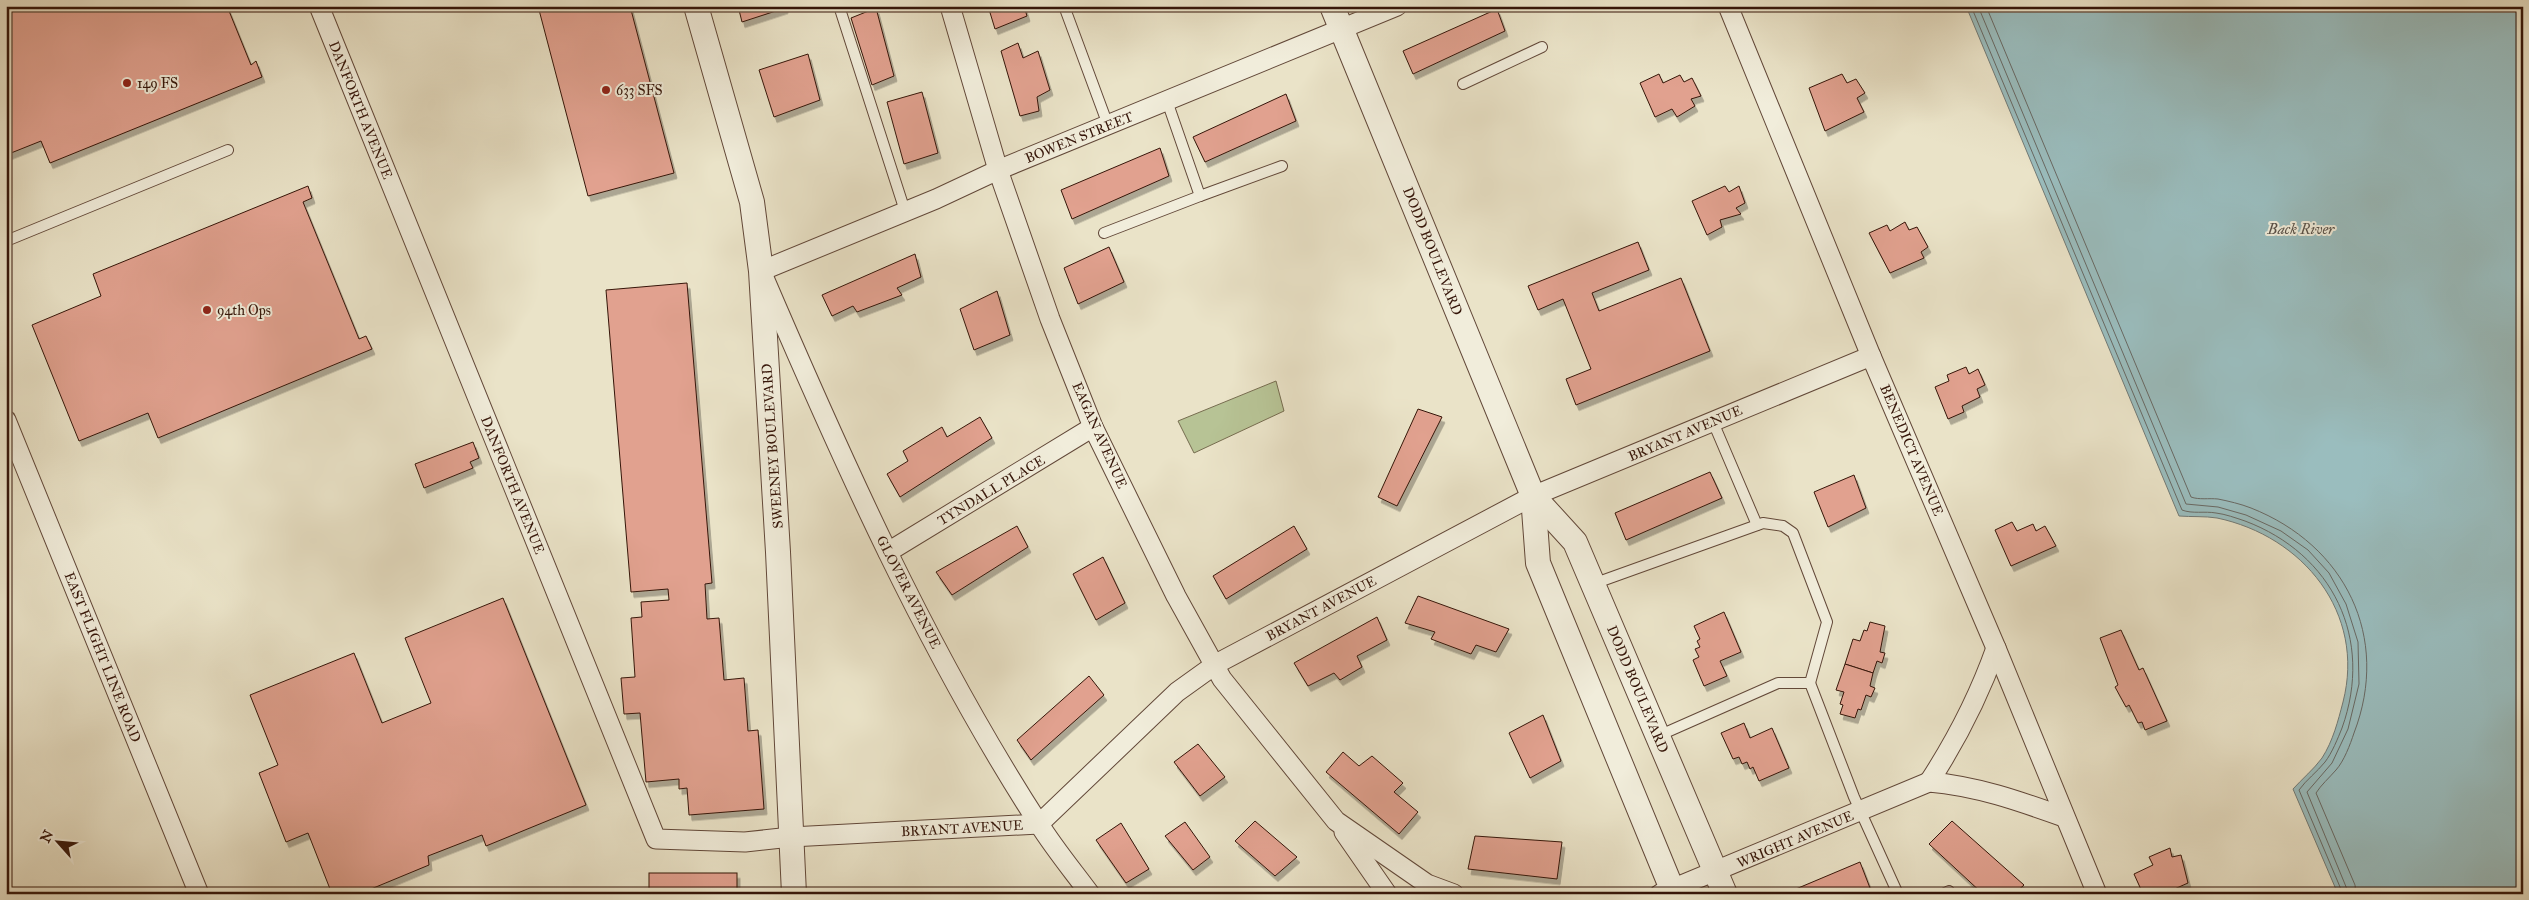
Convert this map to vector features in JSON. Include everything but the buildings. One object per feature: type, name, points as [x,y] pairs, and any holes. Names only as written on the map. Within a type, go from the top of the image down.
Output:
[{"type":"street","name":"DANFORTH AVENUE","points":[[319,6],[656,839],[745,842],[790,838]]},
{"type":"street","name":"SWEENEY BOULEVARD","points":[[696,6],[752,202],[761,271],[778,552],[794,894]]},
{"type":"street","name":"EAGAN AVENUE","points":[[950,6],[998,170],[1050,319],[1094,427],[1176,596],[1216,664],[1222,678],[1336,821],[1388,894]]},
{"type":"street","name":"DODD BOULEVARD","points":[[1332,6],[1533,496],[1538,563],[1669,892]]},
{"type":"street","name":"BOWEN STREET","points":[[761,271],[905,212],[998,170],[1343,30],[1397,6]]},
{"type":"street","name":"BENEDICT AVENUE","points":[[1728,6],[1871,356],[1996,648],[2097,894]]},
{"type":"street","name":"GLOVER AVENUE","points":[[761,271],[888,552],[953,680],[1039,824],[1090,894]]},
{"type":"street","name":"BRYANT AVENUE","points":[[790,838],[1039,824],[1177,692],[1216,664],[1533,496],[1871,356]]},
{"type":"street","name":"EAST FLIGHT LINE ROAD","points":[[6,420],[199,894]]},
{"type":"street","name":"TYNDALL PLACE","points":[[888,552],[1094,427]]},
{"type":"street","name":"DODD BOULEVARD","points":[[1533,496],[1575,542],[1725,894]]},
{"type":"street","points":[[1930,782],[1954,744],[1982,686],[1996,648]]},
{"type":"street","name":"WRIGHT AVENUE","points":[[1669,892],[1930,782],[1961,785],[2006,796],[2064,817]]},
{"type":"street","name":"EAGAN AVENUE","points":[[1336,821],[1427,884],[1454,894]]},
{"type":"lane","points":[[839,6],[905,212]]},
{"type":"lane","points":[[1064,6],[1108,125]]},
{"type":"lane","points":[[1463,84],[1542,47]]},
{"type":"lane","points":[[1167,101],[1200,196]]},
{"type":"lane","points":[[6,241],[228,150]]},
{"type":"lane","points":[[1104,233],[1282,166]]},
{"type":"lane","points":[[1713,422],[1757,526]]},
{"type":"lane","points":[[1593,584],[1757,526],[1773,524],[1783,526],[1793,533],[1827,622],[1810,683],[1861,812],[1898,894]]},
{"type":"lane","points":[[1658,736],[1778,683],[1810,683]]},
{"type":"lane","points":[[1943,894],[1949,891],[1950,894]]},
{"type":"green space","points":[[1276,381],[1284,411],[1194,453],[1178,421]]},
{"type":"water","name":"Back River","points":[[1966,6],[2523,6],[2523,894],[2338,894],[2293,789],[2322,758],[2335,731],[2343,702],[2348,669],[2345,638],[2336,609],[2321,583],[2301,561],[2276,542],[2248,527],[2217,518],[2179,516]]},
{"type":"place","name":"149 FS","points":[[127,83]]},
{"type":"place","name":"633 SFS","points":[[606,90]]},
{"type":"place","name":"94th Ops","points":[[207,310]]}]
